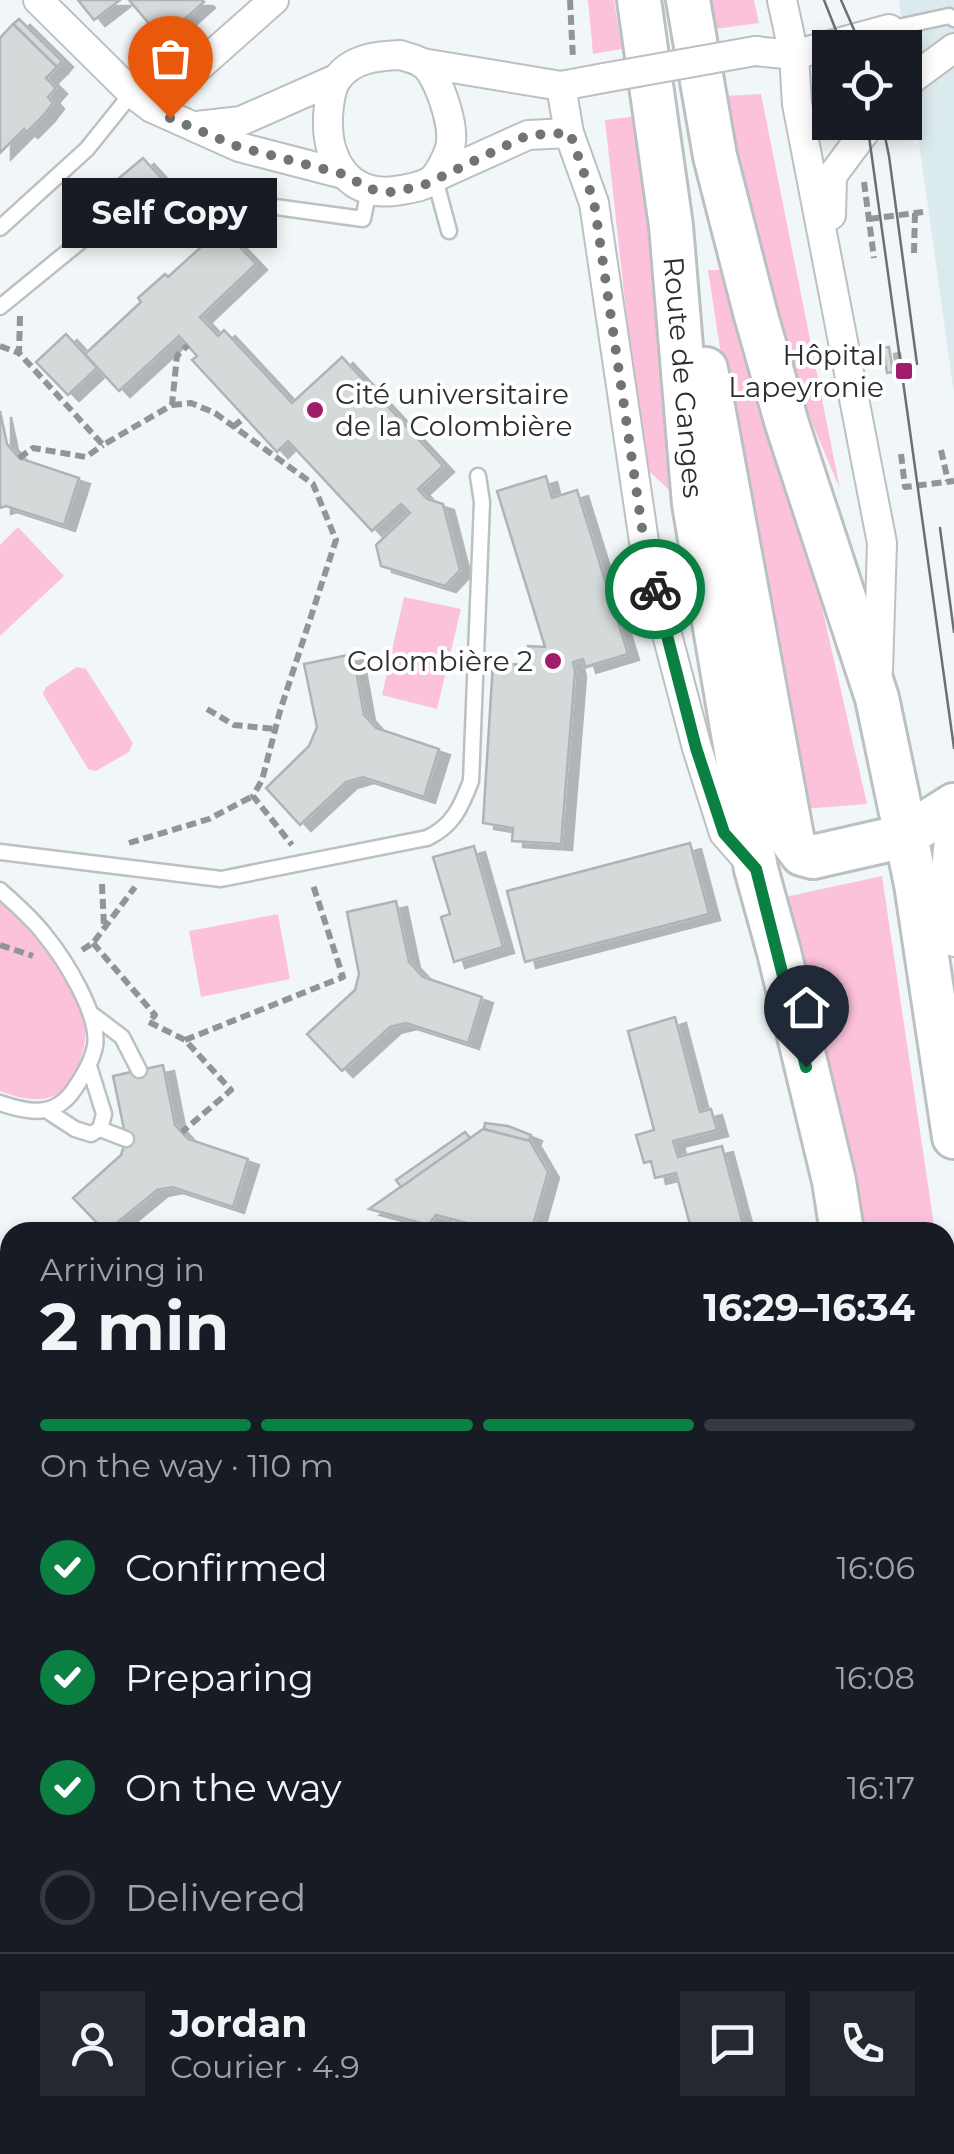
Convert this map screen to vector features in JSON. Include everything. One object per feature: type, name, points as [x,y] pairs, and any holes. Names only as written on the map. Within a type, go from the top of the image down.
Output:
[{"type":"main road","name":"Route de Ganges","points":[[639,0],[671,226],[694,504],[756,869],[780,952],[840,1222]]},
{"type":"main road","points":[[688,0],[715,156],[755,312],[876,698],[916,884],[954,1137]]},
{"type":"main road","points":[[671,226],[706,370],[793,842],[802,854],[813,857],[905,836],[953,806]]},
{"type":"street","points":[[38,0],[142,100],[239,147],[343,174],[370,189],[391,192],[422,186],[528,135],[570,133]]},
{"type":"street","points":[[142,100],[274,0]]},
{"type":"street","points":[[782,0],[794,55],[797,104],[882,544],[876,698]]},
{"type":"street","points":[[192,126],[241,121],[336,79],[354,64],[376,56],[400,55],[422,63],[561,86],[755,51],[794,55],[888,29]]},
{"type":"street","points":[[922,72],[954,48]]},
{"type":"street","points":[[422,63],[432,74],[450,120],[452,143],[435,178]]},
{"type":"street","points":[[336,79],[329,100],[328,127],[331,156],[343,174]]},
{"type":"street","name":"Route de Ganges","points":[[561,86],[570,133],[594,202],[646,555],[696,748],[724,833],[756,869]]},
{"type":"street","points":[[829,261],[832,176],[859,140]]},
{"type":"street","points":[[953,806],[945,880],[954,942]]},
{"type":"lane","points":[[888,29],[950,12]]},
{"type":"lane","points":[[0,228],[142,100]]},
{"type":"lane","points":[[435,178],[449,230]]},
{"type":"lane","points":[[0,307],[109,218],[232,201],[362,219],[370,189]]},
{"type":"lane","points":[[0,852],[221,880],[427,838],[447,829],[463,804],[471,781],[482,502],[478,476]]},
{"type":"lane","points":[[0,890],[45,934],[92,1015],[96,1043],[89,1066],[70,1097],[49,1112]]},
{"type":"lane","points":[[92,1015],[122,1037],[139,1070]]},
{"type":"lane","points":[[0,1103],[26,1112],[49,1112],[91,1134],[100,1129],[104,1114],[89,1066]]},
{"type":"lane","points":[[100,1129],[126,1140]]},
{"type":"path","points":[[570,0],[573,64],[597,79]]},
{"type":"path","points":[[869,219],[919,213],[914,253]]},
{"type":"path","points":[[19,353],[21,290]]},
{"type":"path","points":[[172,404],[177,356],[188,345]]},
{"type":"path","points":[[0,346],[19,353],[103,446]]},
{"type":"path","points":[[19,458],[33,448],[86,457],[172,404],[191,403],[215,413],[312,484],[336,540],[262,780],[253,796],[167,834],[61,859]]},
{"type":"path","points":[[233,427],[245,418]]},
{"type":"path","points":[[901,454],[904,487],[951,481],[941,450]]},
{"type":"path","points":[[208,709],[234,725],[275,729]]},
{"type":"path","points":[[185,1040],[343,977],[306,862],[253,796]]},
{"type":"path","points":[[101,864],[104,928]]},
{"type":"path","points":[[0,945],[39,959],[62,961],[92,943],[147,870]]},
{"type":"path","points":[[92,943],[154,1014],[128,1049]]},
{"type":"path","points":[[149,1022],[185,1040],[232,1090],[182,1132]]},
{"type":"shaded area","points":[[588,0],[614,0],[622,49],[593,54]]},
{"type":"shaded area","points":[[710,0],[754,0],[759,23],[715,29]]},
{"type":"shaded area","points":[[899,0],[954,0],[954,393],[919,140],[922,140],[922,30],[903,30]]},
{"type":"shaded area","points":[[761,94],[840,489],[793,378],[724,96]]},
{"type":"shaded area","points":[[638,116],[676,497],[643,465],[605,120]]},
{"type":"shaded area","points":[[708,270],[720,270],[818,590],[867,804],[803,809],[741,486]]},
{"type":"shaded area","points":[[18,527],[64,576],[0,636],[0,545]]},
{"type":"shaded area","points":[[404,597],[461,609],[437,709],[382,695]]},
{"type":"shaded area","points":[[77,667],[86,669],[133,743],[129,752],[96,771],[88,769],[43,694],[46,687]]},
{"type":"shaded area","points":[[882,876],[934,1222],[857,1222],[785,897]]},
{"type":"shaded area","points":[[0,900],[52,959],[81,1012],[85,1036],[79,1063],[64,1089],[47,1098],[28,1099],[0,1091]]},
{"type":"shaded area","points":[[278,914],[290,979],[201,997],[189,931]]},
{"type":"building","points":[[78,0],[120,0],[94,20]]},
{"type":"building","points":[[129,0],[202,0],[204,2],[162,39]]},
{"type":"building","points":[[19,19],[62,61],[57,67],[13,24]]},
{"type":"building","points":[[13,24],[57,67],[46,78],[56,88],[48,97],[53,103],[43,116],[0,153],[0,38]]},
{"type":"building","points":[[143,158],[175,193],[109,207],[99,195]]},
{"type":"building","name":"Cité universitaire de la Colombière","points":[[222,228],[256,264],[200,317],[218,336],[224,330],[292,403],[342,357],[443,466],[418,489],[427,499],[443,504],[460,570],[445,586],[381,566],[376,545],[410,513],[401,504],[372,531],[288,441],[277,452],[192,360],[197,356],[179,336],[119,391],[85,354],[141,302],[138,298],[165,274],[168,277]]},
{"type":"building","points":[[66,334],[97,368],[68,395],[36,362]]},
{"type":"building","points":[[889,347],[893,372],[887,373],[883,348]]},
{"type":"building","points":[[0,411],[7,444],[19,458],[79,478],[64,525],[6,506],[0,508]]},
{"type":"building","name":"Colombière 2","points":[[546,476],[552,498],[577,490],[628,654],[585,667],[583,659],[573,662],[561,844],[512,841],[513,828],[483,823],[493,663],[527,665],[528,646],[545,647],[497,491]]},
{"type":"building","points":[[353,654],[364,715],[376,728],[439,749],[424,797],[363,777],[346,782],[300,825],[266,788],[309,746],[317,727],[304,664]]},
{"type":"building","points":[[690,843],[709,914],[525,962],[507,891]]},
{"type":"building","points":[[474,846],[503,947],[454,962],[441,917],[450,914],[433,857]]},
{"type":"building","points":[[396,901],[409,962],[423,977],[482,997],[468,1043],[406,1023],[390,1027],[342,1071],[307,1034],[355,990],[359,974],[347,912]]},
{"type":"building","points":[[675,1017],[700,1112],[711,1109],[717,1130],[673,1141],[678,1157],[722,1146],[742,1222],[689,1222],[676,1173],[655,1178],[651,1161],[644,1163],[636,1135],[654,1130],[628,1031]]},
{"type":"building","points":[[163,1065],[175,1125],[188,1139],[248,1159],[233,1207],[172,1187],[157,1190],[118,1222],[96,1222],[73,1198],[121,1155],[126,1139],[113,1076]]},
{"type":"building","points":[[485,1123],[531,1135],[529,1141],[484,1129]]},
{"type":"building","points":[[483,1129],[530,1141],[548,1172],[534,1222],[462,1222],[436,1215],[431,1222],[417,1222],[369,1209]]},
{"type":"building","points":[[465,1132],[470,1138],[401,1187],[396,1180]]},
{"type":"tram line","points":[[824,0],[836,30]]},
{"type":"tram line","points":[[841,0],[854,30]]},
{"type":"tram line","points":[[870,140],[954,748]]},
{"type":"tram line","points":[[886,140],[917,364]]},
{"type":"tram line","points":[[940,528],[954,632]]},
{"type":"way so far","points":[[170,118],[239,147],[343,174],[370,189],[391,192],[422,186],[528,135],[570,133],[594,202],[646,555],[655,589]]},
{"type":"place","name":"Self Copy","points":[[170,118]]},
{"type":"place","name":"Hôpital Lapeyronie","points":[[904,371]]},
{"type":"place","name":"Cité universitaire de la Colombière","points":[[315,410]]},
{"type":"place","name":"Colombière 2","points":[[553,661]]},
{"type":"route","points":[[655,589],[696,748],[724,833],[756,869],[806,1067]]}]
